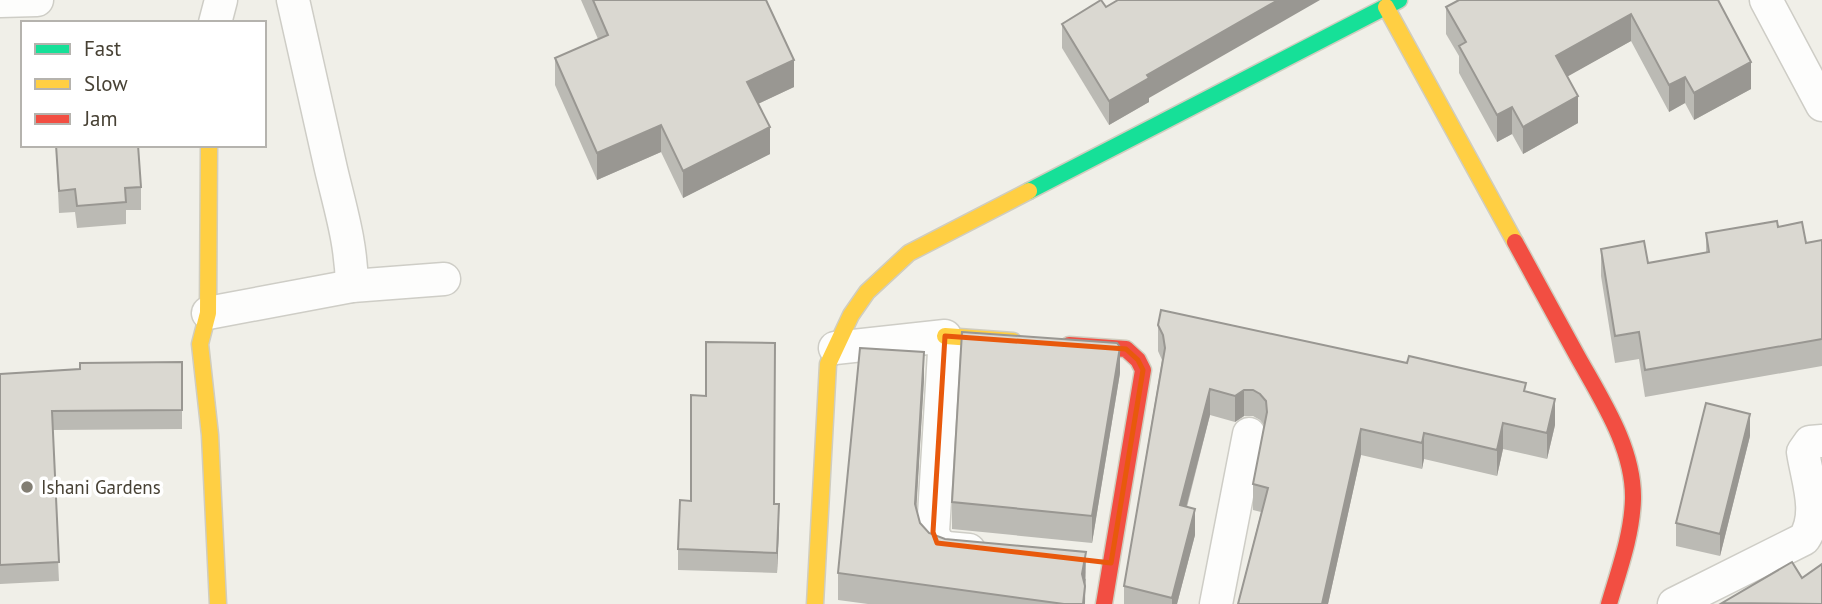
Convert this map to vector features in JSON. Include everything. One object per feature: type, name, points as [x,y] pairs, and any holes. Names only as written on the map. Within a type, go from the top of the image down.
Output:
[{"type":"street","points":[[0,1],[37,0]]},
{"type":"street","points":[[216,21],[221,0]]},
{"type":"street","points":[[293,0],[331,172],[345,220],[352,286]]},
{"type":"street","points":[[1766,0],[1822,105]]},
{"type":"street","points":[[815,604],[828,364],[851,315],[867,292],[909,253],[1392,3],[1613,421],[1632,486],[1632,513],[1609,604]]},
{"type":"street","points":[[209,147],[208,313],[200,344],[210,435],[218,604]]},
{"type":"street","points":[[208,313],[352,286],[444,279]]},
{"type":"street","points":[[835,348],[945,336],[1028,342]]},
{"type":"street","points":[[945,336],[933,533],[937,543],[947,548],[1001,553]]},
{"type":"street","points":[[1056,344],[1126,349],[1138,360],[1143,370],[1098,562],[1104,604]]},
{"type":"street","points":[[1216,604],[1250,434]]},
{"type":"street","points":[[1674,604],[1804,539],[1810,529],[1813,514],[1803,452],[1810,442],[1822,440]]},
{"type":"highlighted area","points":[[945,336],[1126,349],[1138,360],[1143,370],[1111,563],[937,543],[933,532]]},
{"type":"building","points":[[593,0],[766,0],[794,60],[747,82],[770,127],[683,171],[661,125],[597,153],[555,58],[608,35]]},
{"type":"building","points":[[1101,0],[1106,7],[1118,0],[1278,0],[1147,75],[1149,78],[1109,101],[1062,24]]},
{"type":"building","points":[[1459,0],[1718,0],[1751,62],[1694,93],[1685,77],[1669,85],[1631,14],[1556,56],[1578,96],[1523,127],[1512,107],[1497,115],[1459,46],[1466,42],[1446,7]]},
{"type":"building","points":[[56,147],[138,147],[141,187],[125,188],[126,202],[77,206],[75,189],[59,191]]},
{"type":"building","points":[[1777,221],[1778,227],[1802,222],[1806,243],[1822,240],[1822,339],[1645,370],[1639,332],[1615,336],[1601,249],[1644,241],[1648,263],[1709,252],[1706,233]]},
{"type":"building","points":[[1161,310],[1407,363],[1409,356],[1526,383],[1524,391],[1555,399],[1547,433],[1503,423],[1497,450],[1424,433],[1422,443],[1361,429],[1322,604],[1238,604],[1268,488],[1253,484],[1267,412],[1266,401],[1253,390],[1244,390],[1235,396],[1210,389],[1180,505],[1195,509],[1172,598],[1124,586],[1165,348],[1158,325]]},
{"type":"building","points":[[962,332],[1117,343],[1120,347],[1092,516],[952,502]]},
{"type":"building","points":[[706,342],[775,343],[774,504],[779,504],[777,553],[678,549],[680,500],[691,501],[691,395],[706,396]]},
{"type":"building","points":[[860,348],[924,352],[915,504],[920,523],[929,533],[945,539],[1086,552],[1082,574],[1085,586],[1083,604],[1064,604],[838,573]]},
{"type":"building","points":[[182,362],[182,410],[52,411],[59,562],[0,565],[0,374],[80,369],[80,363]]},
{"type":"building","points":[[1706,403],[1750,414],[1720,534],[1676,523]]},
{"type":"building","points":[[1792,562],[1802,578],[1822,564],[1822,604],[1722,603]]},
{"type":"traffic: fast","points":[[1029,191],[1399,0]]},
{"type":"traffic: slow","points":[[1386,7],[1515,242]]},
{"type":"traffic: slow","points":[[209,147],[208,313],[200,344],[210,435],[218,604]]},
{"type":"traffic: slow","points":[[815,604],[828,364],[851,315],[867,292],[909,253],[1029,191]]},
{"type":"traffic: slow","points":[[945,336],[1013,341]]},
{"type":"traffic: jam","points":[[1515,242],[1604,403],[1628,460],[1632,479],[1632,512],[1609,604]]},
{"type":"traffic: jam","points":[[1069,345],[1126,349],[1138,360],[1143,370],[1104,604]]},
{"type":"place","name":"Ishani Gardens","points":[[27,487]]}]
